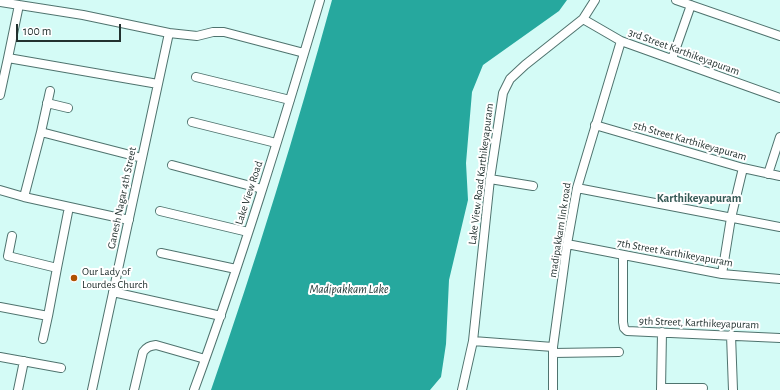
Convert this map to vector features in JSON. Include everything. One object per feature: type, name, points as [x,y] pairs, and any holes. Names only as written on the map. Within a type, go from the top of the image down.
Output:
[{"type":"street","name":"Lake View Road","points":[[194,390],[262,189],[320,0]]},
{"type":"street","name":"Lake View Road Karthikeyapuram","points":[[462,390],[473,341],[490,179],[503,94],[506,85],[510,79],[526,65],[583,19],[595,0]]},
{"type":"street","points":[[676,0],[780,36]]},
{"type":"street","points":[[0,2],[83,15],[169,33],[197,36],[213,32],[224,32],[304,53]]},
{"type":"street","points":[[0,95],[19,5]]},
{"type":"street","points":[[672,59],[691,5]]},
{"type":"street","name":"3rd Street Karthikeyapuram","points":[[583,19],[621,41],[780,98]]},
{"type":"street","name":"Ganesh Nagar 4th Street","points":[[92,390],[169,33]]},
{"type":"street","name":"madipakkam link road","points":[[553,350],[577,188],[621,41]]},
{"type":"street","points":[[8,58],[158,84]]},
{"type":"street","points":[[196,77],[290,100]]},
{"type":"street","points":[[24,197],[50,91]]},
{"type":"street","points":[[47,103],[68,108]]},
{"type":"street","points":[[192,122],[276,143]]},
{"type":"street","name":"5th Street Karthikeyapuram","points":[[595,125],[743,168],[780,176]]},
{"type":"street","points":[[41,132],[142,158]]},
{"type":"street","points":[[768,174],[780,136]]},
{"type":"street","points":[[172,166],[262,189]]},
{"type":"street","points":[[722,274],[731,218],[743,168]]},
{"type":"street","points":[[490,179],[533,186]]},
{"type":"street","points":[[577,188],[780,227]]},
{"type":"street","points":[[0,190],[24,197],[129,220]]},
{"type":"street","points":[[44,339],[69,207]]},
{"type":"street","points":[[160,211],[248,232]]},
{"type":"street","points":[[12,236],[8,256],[57,268]]},
{"type":"street","name":"7th Street Karthikeyapuram","points":[[568,244],[722,274],[780,279]]},
{"type":"street","points":[[161,253],[236,269]]},
{"type":"street","name":"9th Street, Karthikeyapuram","points":[[623,255],[622,322],[627,331],[780,338]]},
{"type":"street","points":[[113,292],[220,316]]},
{"type":"street","points":[[0,306],[48,316]]},
{"type":"street","points":[[662,332],[661,389],[703,388]]},
{"type":"street","points":[[731,335],[732,390]]},
{"type":"street","points":[[473,341],[553,350],[619,352]]},
{"type":"street","points":[[134,390],[143,352],[150,346],[156,345],[205,359]]},
{"type":"street","points":[[553,350],[553,390]]},
{"type":"street","points":[[0,357],[61,368]]},
{"type":"street","points":[[18,390],[24,361]]},
{"type":"water","name":"Madipakkam Lake","points":[[332,0],[567,0],[559,11],[483,65],[472,92],[466,163],[468,200],[449,280],[446,344],[441,377],[430,390],[211,390],[275,196]]},
{"type":"place","name":"Our Lady of Lourdes Church","points":[[74,278]]},
{"type":"district","name":"Karthikeyapuram","points":[[699,198]]}]
